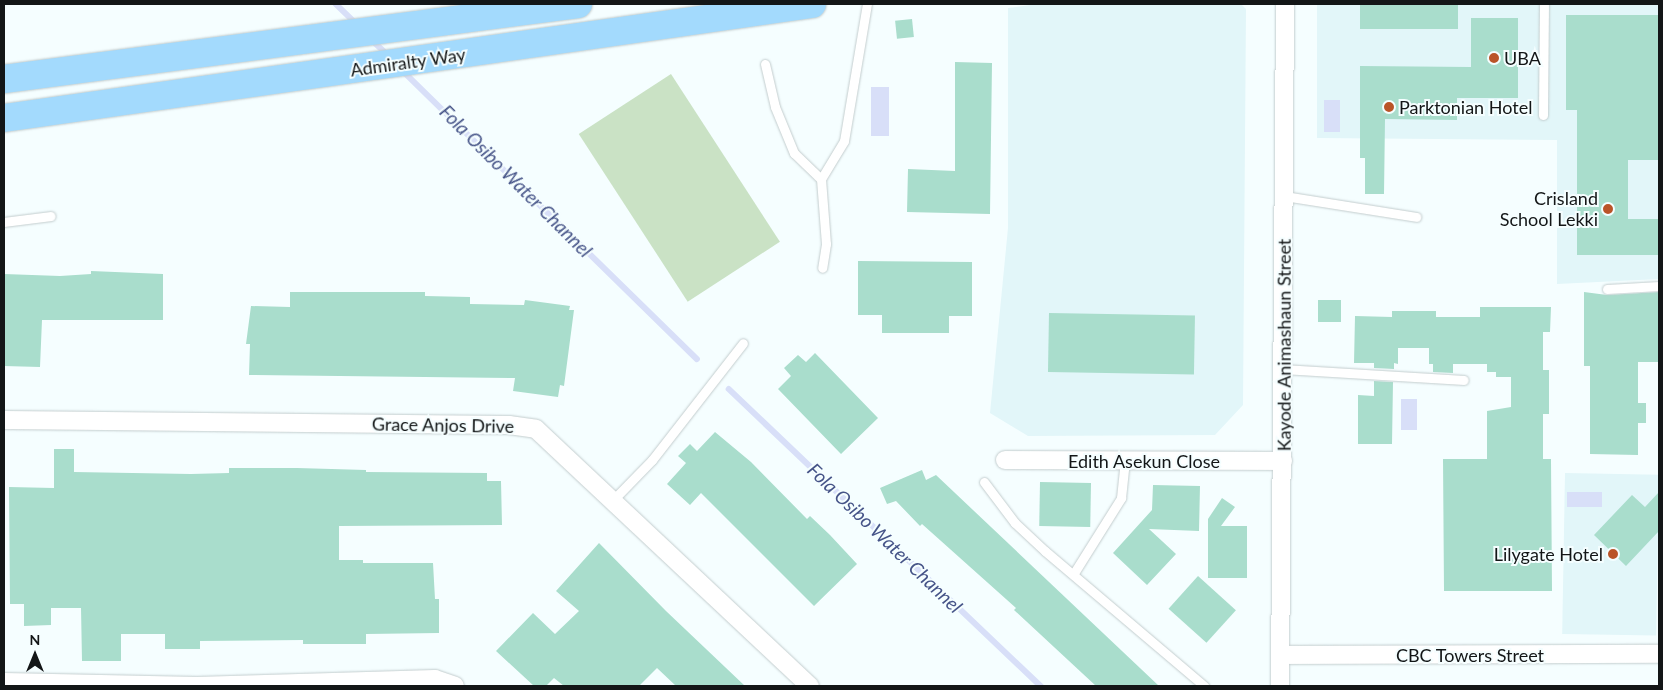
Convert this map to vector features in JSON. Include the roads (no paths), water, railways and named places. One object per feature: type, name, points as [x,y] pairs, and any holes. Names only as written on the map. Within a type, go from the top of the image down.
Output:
[{"type":"main road","name":"Admiralty Way","points":[[4,79],[322,40],[578,4]]},
{"type":"main road","name":"Admiralty Way","points":[[4,118],[812,4]]},
{"type":"street","name":"Kayode Animashaun Street","points":[[1280,686],[1285,4]]},
{"type":"street","name":"Grace Anjos Drive","points":[[4,420],[509,424],[536,429],[810,686]]},
{"type":"street","name":"Edith Asekun Close","points":[[1005,460],[1283,461]]},
{"type":"street","name":"CBC Towers Street","points":[[1281,655],[1659,654]]},
{"type":"street","points":[[4,682],[197,686],[435,680],[455,686]]},
{"type":"lane","points":[[822,268],[826,244],[821,179],[844,142],[867,4]]},
{"type":"lane","points":[[1543,115],[1544,4]]},
{"type":"lane","points":[[765,64],[775,107],[794,153],[821,179]]},
{"type":"lane","points":[[1284,196],[1416,217]]},
{"type":"lane","points":[[4,222],[51,216]]},
{"type":"lane","points":[[1607,288],[1659,286]]},
{"type":"lane","points":[[613,500],[652,460],[743,343]]},
{"type":"lane","points":[[1283,369],[1464,380]]},
{"type":"lane","points":[[1074,573],[1121,498],[1125,460]]},
{"type":"lane","points":[[984,482],[1015,523],[1204,686]]},
{"type":"water","points":[[871,87],[889,87],[889,136],[871,136]]},
{"type":"water","points":[[1324,100],[1340,100],[1340,132],[1324,132]]},
{"type":"water","points":[[1401,399],[1417,399],[1417,430],[1401,430]]},
{"type":"water","points":[[1567,492],[1602,492],[1602,507],[1567,507]]},
{"type":"waterway","name":"Fola Osibo Water Channel","points":[[336,4],[357,24]]},
{"type":"waterway","name":"Fola Osibo Water Channel","points":[[372,40],[387,54]]},
{"type":"waterway","name":"Fola Osibo Water Channel","points":[[402,70],[697,359]]},
{"type":"waterway","name":"Fola Osibo Water Channel","points":[[729,389],[1041,686]]},
{"type":"place","name":"UBA","points":[[1494,58]]},
{"type":"place","name":"Parktonian Hotel","points":[[1389,107]]},
{"type":"place","name":"Crisland School Lekki","points":[[1608,209]]},
{"type":"place","name":"Lilygate Hotel","points":[[1613,554]]}]
